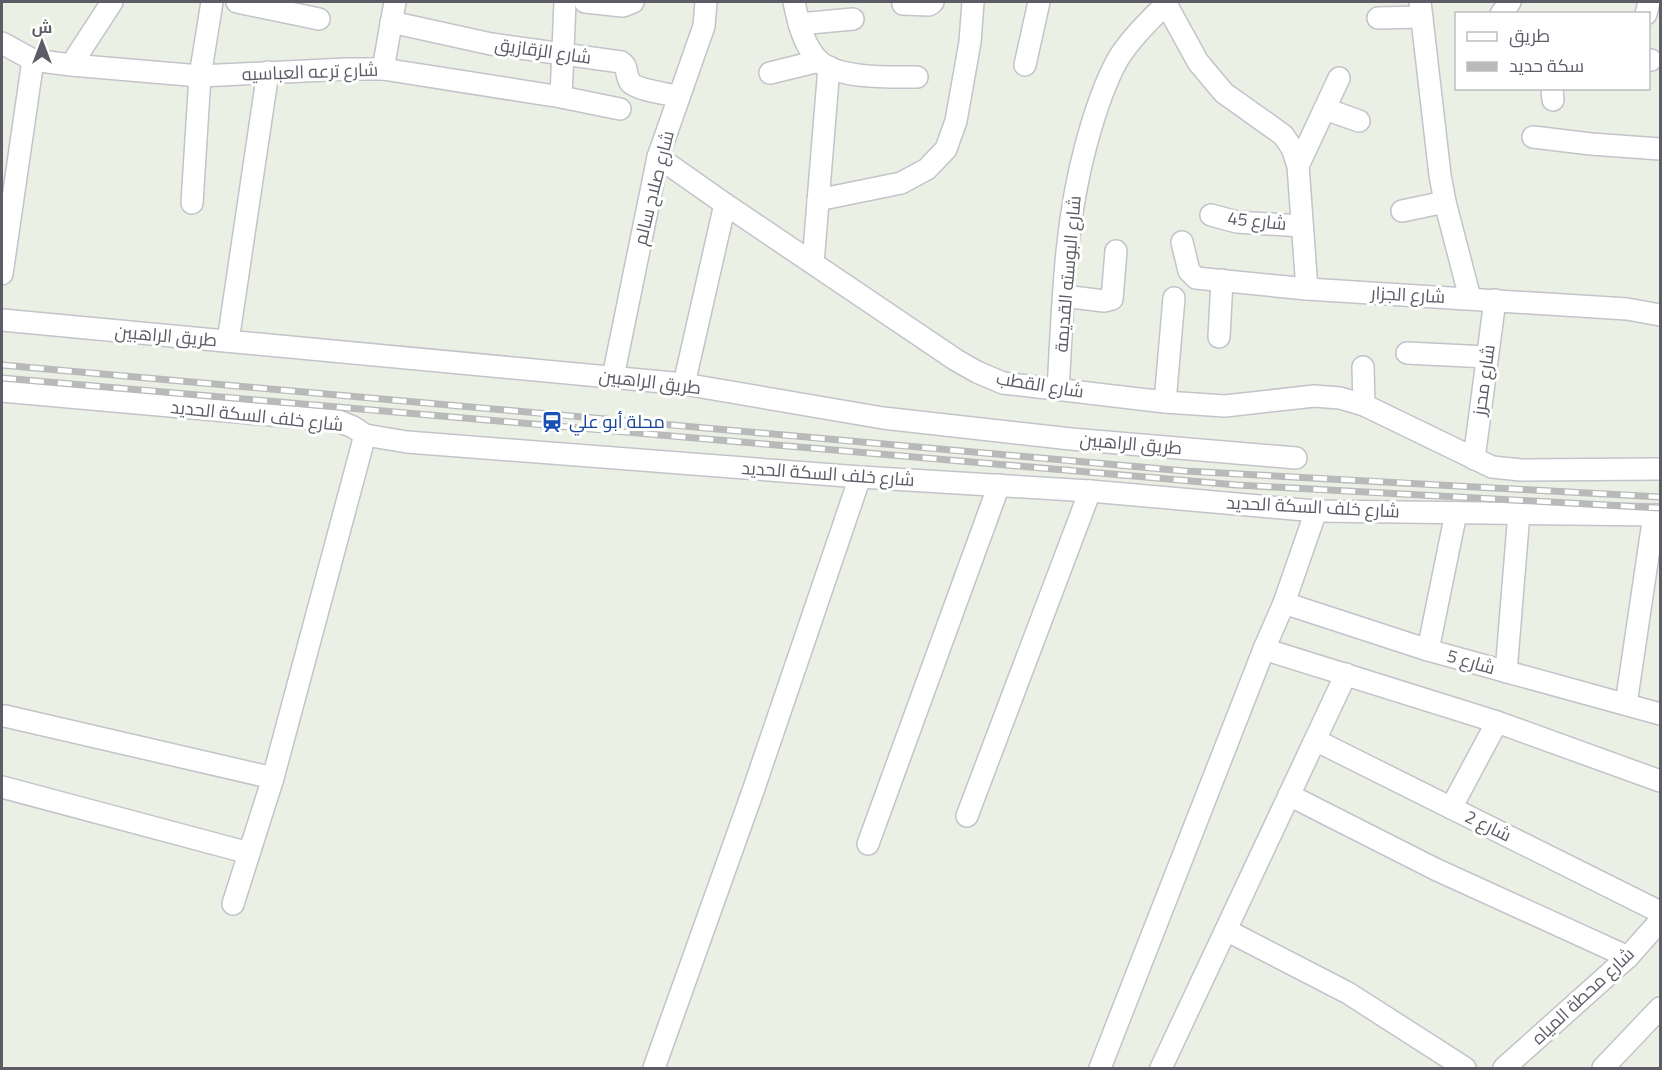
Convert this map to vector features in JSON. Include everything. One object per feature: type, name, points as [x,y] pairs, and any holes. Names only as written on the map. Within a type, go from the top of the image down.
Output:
[{"type":"street","points":[[71,65],[112,2]]},
{"type":"street","points":[[192,203],[200,75],[212,2]]},
{"type":"street","points":[[237,2],[319,19]]},
{"type":"street","points":[[383,69],[395,2]]},
{"type":"street","points":[[561,97],[565,2]]},
{"type":"street","points":[[585,2],[622,6],[633,2]]},
{"type":"street","name":"شارع صلاح سالم","points":[[613,377],[658,157],[704,26],[706,2]]},
{"type":"street","points":[[794,2],[799,24],[808,46],[824,64],[844,72],[917,77]]},
{"type":"street","points":[[903,4],[929,5],[933,2]]},
{"type":"street","points":[[818,200],[901,183],[927,168],[946,149],[958,111],[970,42],[973,2]]},
{"type":"street","points":[[1025,65],[1039,2]]},
{"type":"street","points":[[1165,3],[1198,62],[1224,93],[1283,135],[1292,148],[1298,166],[1307,289]]},
{"type":"street","name":"شارع البوسته القديمة","points":[[1058,390],[1068,234],[1077,178],[1103,89],[1119,58],[1165,3]]},
{"type":"street","points":[[1378,18],[1421,10],[1440,175],[1470,298]]},
{"type":"street","points":[[799,24],[853,20]]},
{"type":"street","name":"شارع الزقازيق","points":[[391,22],[491,44],[621,62],[627,67],[628,78],[633,85],[679,97]]},
{"type":"street","name":"شارع ترعه العباسيه","points":[[2,43],[33,60],[200,75],[383,69],[561,97],[620,110]]},
{"type":"street","points":[[2,274],[33,60]]},
{"type":"street","points":[[813,264],[824,64]]},
{"type":"street","points":[[770,73],[824,64]]},
{"type":"street","points":[[228,341],[268,72]]},
{"type":"street","points":[[1298,166],[1339,78]]},
{"type":"street","points":[[1325,109],[1359,121]]},
{"type":"street","points":[[1533,136],[1591,144],[1660,149]]},
{"type":"street","name":"شارع القطب","points":[[658,157],[813,264],[977,372],[1003,383],[1165,402],[1225,406],[1314,396],[1340,398],[1364,405],[1474,459]]},
{"type":"street","points":[[1402,211],[1445,202]]},
{"type":"street","points":[[684,384],[724,204]]},
{"type":"street","name":"شارع 45","points":[[1211,215],[1237,222],[1302,226]]},
{"type":"street","name":"شارع الجزار","points":[[1182,242],[1191,275],[1196,278],[1307,289],[1627,309],[1660,315]]},
{"type":"street","points":[[1064,296],[1104,301],[1112,299],[1116,251]]},
{"type":"street","points":[[1219,337],[1222,280]]},
{"type":"street","points":[[1165,402],[1174,298]]},
{"type":"street","name":"شارع محرز","points":[[1474,459],[1495,300]]},
{"type":"street","name":"طريق الراهبين","points":[[2,320],[684,384],[883,418],[1071,439],[1296,458]]},
{"type":"street","points":[[1407,354],[1488,357]]},
{"type":"street","points":[[1363,367],[1364,405]]},
{"type":"street","name":"شارع خلف السكة الحديد","points":[[2,391],[316,419],[338,422],[353,427],[365,435],[407,442],[860,477],[1090,491],[1316,511],[1657,515]]},
{"type":"street","points":[[233,904],[273,778],[365,435]]},
{"type":"street","points":[[1474,459],[1492,467],[1521,470],[1660,469]]},
{"type":"street","points":[[654,1068],[753,791],[860,477]]},
{"type":"street","points":[[868,844],[999,485]]},
{"type":"street","points":[[967,816],[1090,491]]},
{"type":"street","points":[[1100,1068],[1284,603],[1316,511]]},
{"type":"street","points":[[1428,650],[1456,513]]},
{"type":"street","points":[[1506,672],[1519,513]]},
{"type":"street","points":[[1626,704],[1657,515]]},
{"type":"street","name":"شارع 5","points":[[1284,603],[1428,650],[1660,714]]},
{"type":"street","points":[[1264,649],[1497,722],[1660,781]]},
{"type":"street","points":[[1168,1066],[1226,930],[1346,674]]},
{"type":"street","points":[[4,716],[273,778]]},
{"type":"street","points":[[1450,808],[1497,722]]},
{"type":"street","name":"شارع 2","points":[[1315,740],[1660,912]]},
{"type":"street","points":[[2,787],[249,853]]},
{"type":"street","points":[[1289,795],[1436,868],[1628,957]]},
{"type":"street","name":"شارع محطة المياه","points":[[1504,1068],[1628,957],[1660,921]]},
{"type":"street","points":[[1226,930],[1348,993],[1465,1068]]},
{"type":"street","points":[[1602,1068],[1660,1008]]},
{"type":"railway","points":[[2,365],[1185,471],[1660,497]]},
{"type":"railway","points":[[2,378],[1237,485],[1660,508]]},
{"type":"place","name":"محلة أبو علي","points":[[552,422]]}]
